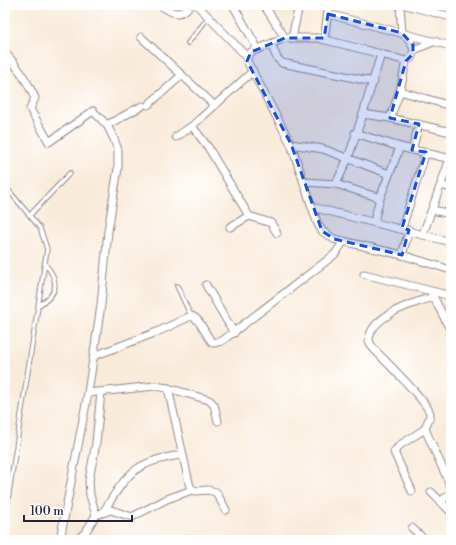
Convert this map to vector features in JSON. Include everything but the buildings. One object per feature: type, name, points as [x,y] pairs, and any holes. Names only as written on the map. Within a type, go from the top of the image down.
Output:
[{"type":"street","points":[[160,5],[177,14],[182,13],[190,5]]},
{"type":"street","points":[[197,5],[247,57],[247,61],[291,144],[312,207],[322,231],[334,239],[402,254],[451,270]]},
{"type":"street","points":[[233,5],[258,50]]},
{"type":"street","points":[[264,5],[285,38]]},
{"type":"street","points":[[292,38],[299,5]]},
{"type":"street","points":[[324,40],[329,5]]},
{"type":"street","points":[[390,118],[400,91],[406,61],[411,58],[414,50],[410,40],[402,33],[400,5]]},
{"type":"street","points":[[406,5],[451,17]]},
{"type":"street","points":[[328,14],[451,46]]},
{"type":"street","points":[[141,37],[214,105]]},
{"type":"street","points":[[247,57],[251,52],[285,38],[292,38],[324,40],[406,61]]},
{"type":"street","points":[[414,50],[435,41]]},
{"type":"street","points":[[272,44],[278,58],[282,63],[374,82]]},
{"type":"street","points":[[5,53],[16,64],[29,85],[35,98],[30,109],[49,142],[93,111],[107,125],[118,150],[118,168],[108,231],[94,356],[60,540]]},
{"type":"street","points":[[336,184],[348,158],[355,133],[374,82],[381,54]]},
{"type":"street","points":[[176,137],[192,126],[253,71]]},
{"type":"street","points":[[107,125],[145,106],[182,75]]},
{"type":"street","points":[[400,91],[451,106]]},
{"type":"street","points":[[363,114],[390,118],[451,132]]},
{"type":"street","points":[[412,150],[419,124]]},
{"type":"street","points":[[192,126],[208,147],[249,216],[271,223],[277,233]]},
{"type":"street","points":[[355,133],[400,147],[426,152],[450,159],[423,234]]},
{"type":"street","points":[[291,144],[323,149],[388,174]]},
{"type":"street","points":[[374,221],[388,174],[400,147]]},
{"type":"street","points":[[402,254],[405,229],[426,152]]},
{"type":"street","points":[[304,182],[336,184],[380,198]]},
{"type":"street","points":[[441,185],[451,188]]},
{"type":"street","points":[[312,207],[374,221],[451,242]]},
{"type":"street","points":[[432,210],[451,214]]},
{"type":"street","points":[[230,227],[249,216]]},
{"type":"street","points":[[94,356],[157,332],[191,316],[197,319],[212,343],[222,341],[335,254],[344,241]]},
{"type":"street","points":[[364,274],[432,294],[451,295]]},
{"type":"street","points":[[206,285],[234,333]]},
{"type":"street","points":[[432,294],[451,331]]},
{"type":"street","points":[[412,491],[394,452],[400,445],[425,429],[430,414],[421,398],[373,348],[369,341],[369,336],[373,328],[380,321],[404,307],[432,294]]},
{"type":"street","points":[[88,393],[155,386],[168,388],[209,400],[214,405],[218,421]]},
{"type":"street","points":[[168,388],[182,455],[192,490]]},
{"type":"street","points":[[96,516],[90,495],[89,480],[96,443],[101,392]]},
{"type":"street","points":[[425,429],[451,487]]},
{"type":"street","points":[[104,511],[122,481],[141,466],[159,458],[182,455]]},
{"type":"street","points":[[78,540],[85,533],[96,516],[104,511],[111,510],[132,516],[167,499],[192,490],[212,490],[216,492],[226,510]]},
{"type":"street","points":[[431,492],[451,512]]},
{"type":"street","points":[[440,502],[451,493]]},
{"type":"street","points":[[412,528],[425,540]]},
{"type":"lane","points":[[188,43],[209,17]]},
{"type":"lane","points":[[30,215],[70,173]]},
{"type":"lane","points":[[5,186],[40,228],[44,235],[47,249],[40,304],[5,518]]},
{"type":"lane","points":[[40,304],[50,299],[55,287],[55,279],[52,272],[45,264]]},
{"type":"lane","points":[[177,286],[191,316]]},
{"type":"highlighted area","points":[[328,14],[402,33],[413,45],[413,54],[406,61],[390,118],[419,124],[412,150],[426,152],[402,228],[409,230],[402,255],[334,239],[322,231],[291,144],[247,61],[251,52],[285,38],[324,38]]}]
